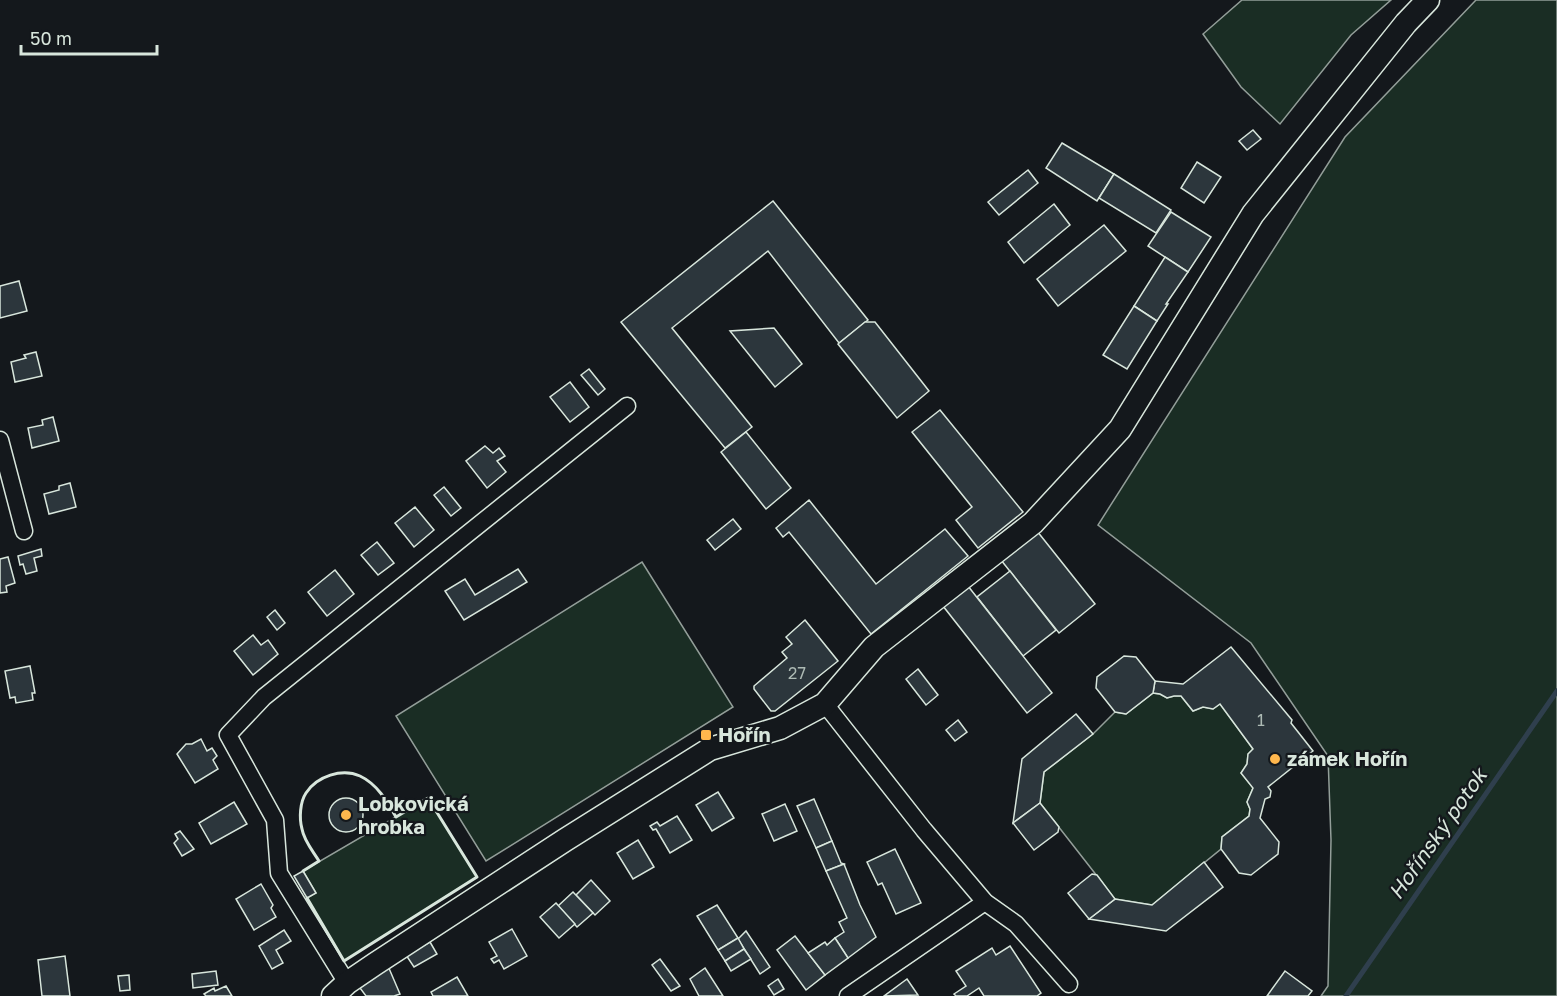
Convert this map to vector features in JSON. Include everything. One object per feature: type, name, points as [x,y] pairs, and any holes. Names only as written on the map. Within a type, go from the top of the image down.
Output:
[{"type":"street","points":[[627,406],[264,697],[228,735],[275,820],[279,873],[340,990],[565,840],[710,749],[780,728],[825,704],[874,647],[1033,523],[1120,429],[1252,214],[1406,23],[1428,0]]},
{"type":"street","points":[[0,440],[24,531]]},
{"type":"street","points":[[825,704],[924,830],[985,902],[1016,924],[1069,984]]},
{"type":"street","points":[[848,996],[985,902]]},
{"type":"green space","points":[[1242,0],[1391,0],[1351,35],[1280,124],[1241,87],[1203,34]]},
{"type":"green space","points":[[1476,0],[1557,0],[1557,996],[1321,996],[1328,986],[1331,840],[1328,756],[1251,643],[1098,525],[1345,137]]},
{"type":"green space","points":[[642,562],[733,707],[486,861],[396,716]]},
{"type":"green space","points":[[1153,693],[1167,698],[1181,696],[1193,711],[1203,707],[1213,709],[1220,704],[1253,749],[1248,754],[1247,764],[1241,773],[1253,788],[1247,802],[1250,809],[1249,816],[1222,837],[1221,849],[1152,905],[1115,899],[1040,803],[1044,772],[1093,734],[1115,712],[1126,714]]},
{"type":"green space","points":[[428,798],[477,877],[344,961],[307,898],[316,893],[303,871]]},
{"type":"building","points":[[1253,130],[1261,139],[1247,150],[1239,141]]},
{"type":"building","points":[[1062,143],[1114,174],[1097,201],[1046,168]]},
{"type":"building","points":[[1197,162],[1221,177],[1204,203],[1181,188]]},
{"type":"building","points":[[1028,170],[1038,183],[999,215],[988,202]]},
{"type":"building","points":[[1114,174],[1171,210],[1156,233],[1099,198]]},
{"type":"building","points":[[773,201],[868,320],[839,343],[768,251],[672,328],[752,427],[725,448],[621,322]]},
{"type":"building","points":[[1054,204],[1070,225],[1024,263],[1008,242]]},
{"type":"building","points":[[1171,212],[1211,237],[1188,272],[1148,246]]},
{"type":"building","points":[[1104,225],[1126,251],[1058,306],[1037,279]]},
{"type":"building","points":[[1165,257],[1188,272],[1157,321],[1134,306]]},
{"type":"building","points":[[19,281],[27,311],[0,318],[0,286]]},
{"type":"building","points":[[1134,306],[1157,321],[1127,369],[1103,355]]},
{"type":"building","points":[[865,322],[875,322],[929,391],[897,418],[838,344]]},
{"type":"building","points":[[774,328],[802,364],[775,387],[730,331]]},
{"type":"building","points":[[36,352],[42,376],[15,382],[11,362],[26,358],[24,355]]},
{"type":"building","points":[[589,369],[605,389],[598,395],[581,375]]},
{"type":"building","points":[[570,382],[589,407],[570,422],[550,397]]},
{"type":"building","points":[[940,410],[1023,512],[978,548],[956,520],[972,507],[912,432]]},
{"type":"building","points":[[53,417],[59,441],[32,448],[28,428],[43,425],[42,420]]},
{"type":"building","points":[[746,432],[791,488],[766,509],[721,452]]},
{"type":"building","points":[[485,446],[493,453],[499,448],[505,456],[497,461],[506,472],[487,488],[466,461]]},
{"type":"building","points":[[70,483],[76,507],[49,514],[44,494],[59,490],[59,486]]},
{"type":"building","points":[[444,487],[461,508],[451,516],[434,495]]},
{"type":"building","points":[[809,500],[876,584],[945,529],[968,556],[871,634],[789,532],[783,537],[776,528]]},
{"type":"building","points":[[415,507],[434,530],[414,547],[395,523]]},
{"type":"building","points":[[733,519],[741,529],[715,550],[707,540]]},
{"type":"building","points":[[1037,531],[1095,604],[1059,633],[1001,560]]},
{"type":"building","points":[[377,542],[394,563],[378,575],[361,555]]},
{"type":"building","points":[[41,549],[42,556],[34,558],[37,571],[26,574],[23,564],[20,565],[18,556]]},
{"type":"building","points":[[8,557],[15,583],[6,586],[7,592],[0,593],[0,559]]},
{"type":"building","points":[[518,569],[527,582],[464,620],[445,591],[465,579],[475,595]]},
{"type":"building","points":[[335,570],[354,594],[327,616],[308,592]]},
{"type":"building","points":[[1010,571],[1056,630],[1023,656],[977,597]]},
{"type":"building","points":[[968,586],[1052,693],[1027,713],[943,606]]},
{"type":"building","points":[[275,610],[285,623],[277,630],[267,617]]},
{"type":"building","points":[[805,620],[838,661],[775,711],[771,711],[754,686],[787,658],[782,652],[792,644],[786,637]]},
{"type":"building","points":[[253,635],[261,645],[268,640],[278,654],[253,675],[234,651]]},
{"type":"building","name":"zámek Hořín","points":[[1231,647],[1292,720],[1291,723],[1313,751],[1268,787],[1271,791],[1270,797],[1265,799],[1260,818],[1279,842],[1278,854],[1251,875],[1239,873],[1221,849],[1222,837],[1249,816],[1250,809],[1247,802],[1253,788],[1241,773],[1247,764],[1248,754],[1253,749],[1220,704],[1213,709],[1203,707],[1193,711],[1181,696],[1167,698],[1153,693],[1155,681],[1183,684]]},
{"type":"building","points":[[1124,656],[1136,657],[1155,681],[1153,693],[1126,714],[1115,712],[1096,688],[1097,677]]},
{"type":"building","points":[[30,666],[35,693],[32,693],[33,700],[16,703],[15,697],[10,698],[5,671]]},
{"type":"building","points":[[918,669],[938,695],[926,705],[906,679]]},
{"type":"building","points":[[1076,714],[1093,734],[1044,772],[1040,803],[1013,823],[1022,759]]},
{"type":"building","points":[[958,720],[967,732],[955,741],[946,730]]},
{"type":"building","points":[[201,739],[207,751],[212,748],[217,756],[213,760],[218,769],[195,783],[177,754],[186,744],[192,744]]},
{"type":"building","points":[[718,792],[734,818],[712,831],[696,805]]},
{"type":"building","name":"Lobkovická hrobka","points":[[346,798],[358,803],[363,815],[358,827],[346,832],[334,827],[329,815],[334,803]]},
{"type":"building","points":[[814,799],[832,841],[816,848],[797,806]]},
{"type":"building","points":[[234,802],[247,824],[211,844],[199,823]]},
{"type":"building","points":[[1040,803],[1059,827],[1058,832],[1034,850],[1013,823]]},
{"type":"building","points":[[785,804],[797,831],[774,841],[762,814]]},
{"type":"building","points":[[677,816],[692,840],[670,853],[656,829],[653,830],[650,826],[657,822],[660,826]]},
{"type":"building","points":[[180,831],[194,849],[182,856],[174,843],[178,839],[175,834]]},
{"type":"building","points":[[638,840],[654,867],[633,879],[617,853]]},
{"type":"building","points":[[832,841],[841,863],[844,864],[826,871],[816,848]]},
{"type":"building","points":[[895,849],[921,903],[896,914],[882,883],[878,885],[867,862]]},
{"type":"building","points":[[1204,862],[1223,887],[1166,931],[1089,919],[1115,899],[1152,905]]},
{"type":"building","points":[[844,864],[860,905],[876,937],[848,958],[835,938],[844,932],[839,922],[847,918],[826,871]]},
{"type":"building","points":[[303,871],[316,893],[307,898],[294,876]]},
{"type":"building","points":[[1092,874],[1097,875],[1115,899],[1089,919],[1068,893]]},
{"type":"building","points":[[591,880],[610,901],[595,915],[576,895]]},
{"type":"building","points":[[261,884],[273,905],[271,908],[276,917],[254,930],[236,899]]},
{"type":"building","points":[[573,892],[593,913],[577,927],[558,906]]},
{"type":"building","points":[[556,903],[575,924],[559,938],[540,917]]},
{"type":"building","points":[[717,905],[738,938],[718,950],[697,916]]},
{"type":"building","points":[[512,929],[527,956],[504,969],[499,960],[494,963],[491,959],[497,956],[489,942]]},
{"type":"building","points":[[284,930],[291,941],[276,950],[283,963],[272,969],[259,946]]},
{"type":"building","points":[[746,931],[770,967],[760,974],[738,939]]},
{"type":"building","points":[[795,936],[825,975],[806,990],[777,950]]},
{"type":"building","points":[[738,938],[744,949],[725,961],[718,950]]},
{"type":"building","points":[[835,938],[848,958],[825,975],[808,953],[825,942],[827,945]]},
{"type":"building","points":[[430,942],[437,954],[414,967],[406,955]]},
{"type":"building","points":[[1010,946],[1041,993],[1037,996],[984,996],[979,988],[967,996],[954,994],[966,986],[956,971],[992,948],[996,955]]},
{"type":"building","points":[[744,949],[751,959],[731,971],[725,961]]},
{"type":"building","points":[[65,956],[70,996],[42,996],[38,960]]},
{"type":"building","points":[[660,959],[680,986],[671,991],[652,965]]},
{"type":"building","points":[[388,966],[400,994],[366,996],[360,988]]},
{"type":"building","points":[[705,968],[723,996],[699,996],[690,979]]},
{"type":"building","points":[[216,971],[218,985],[193,988],[192,974]]},
{"type":"building","points":[[1285,971],[1312,991],[1308,996],[1267,996]]},
{"type":"building","points":[[129,975],[130,990],[120,991],[118,976]]},
{"type":"building","points":[[457,977],[468,996],[433,996],[431,992]]},
{"type":"building","points":[[778,979],[784,989],[774,995],[768,986]]},
{"type":"building","points":[[907,979],[918,995],[884,996]]},
{"type":"building","points":[[226,986],[232,996],[206,996],[204,994],[214,988],[215,991]]},
{"type":"waterway","name":"Hořínský potok","points":[[1346,996],[1557,691]]},
{"type":"wall","points":[[303,871],[319,861],[303,833],[302,801],[311,787],[323,778],[346,773],[360,776],[372,784],[396,817],[428,798],[477,877],[344,961],[307,898]]},
{"type":"place","name":"Hořín","points":[[706,735]]},
{"type":"place","name":"zámek Hořín","points":[[1275,759]]},
{"type":"place","name":"Lobkovická hrobka","points":[[346,815]]}]
